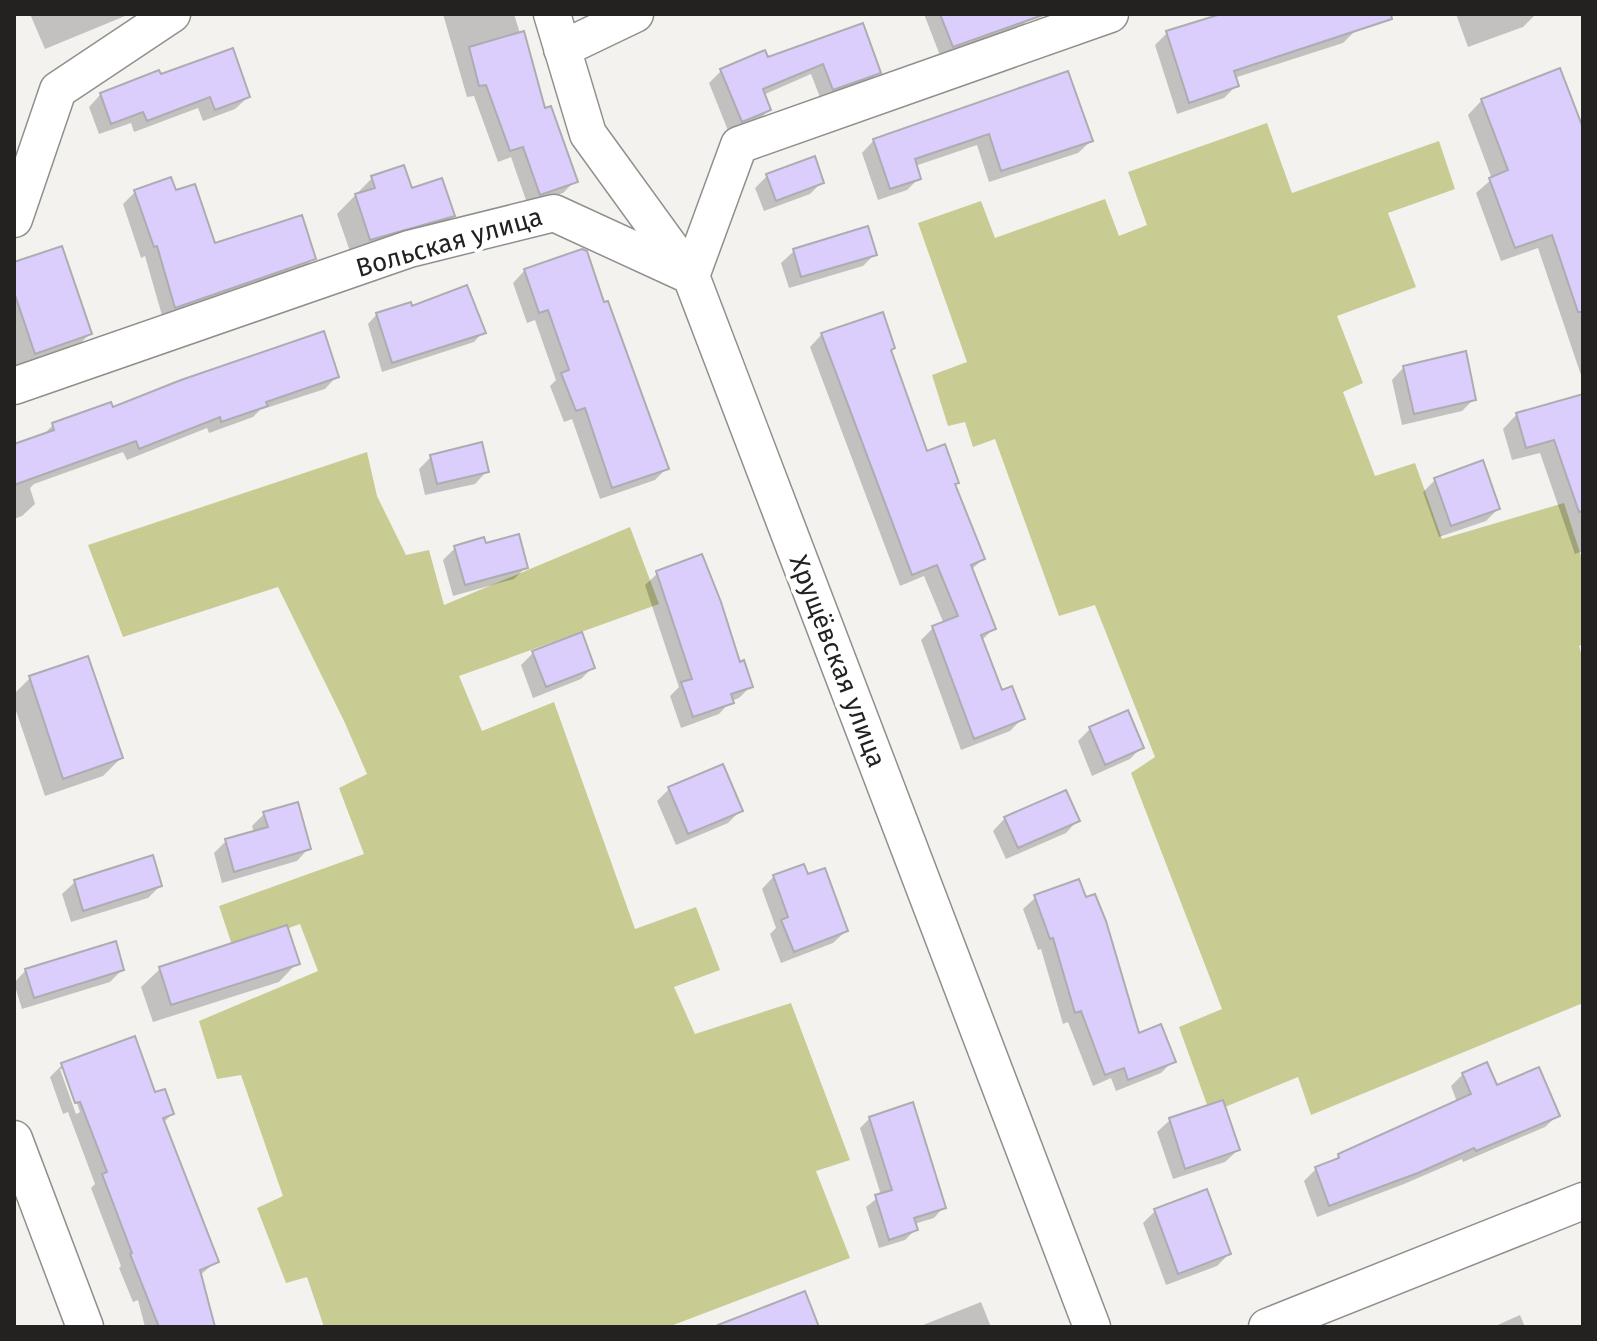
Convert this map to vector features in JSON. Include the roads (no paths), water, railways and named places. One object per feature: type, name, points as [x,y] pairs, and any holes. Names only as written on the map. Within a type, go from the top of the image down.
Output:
[{"type":"street","points":[[14,219],[58,90],[172,14]]},
{"type":"street","name":"Хрущёвская улица","points":[[552,14],[588,134],[691,276],[1092,1327]]},
{"type":"street","points":[[562,49],[635,14]]},
{"type":"street","points":[[691,276],[739,145],[1110,14]]},
{"type":"street","name":"Вольская улица","points":[[14,386],[409,249],[554,213],[691,276]]},
{"type":"street","points":[[14,1139],[85,1327]]},
{"type":"street","points":[[1267,1327],[1583,1201]]}]
